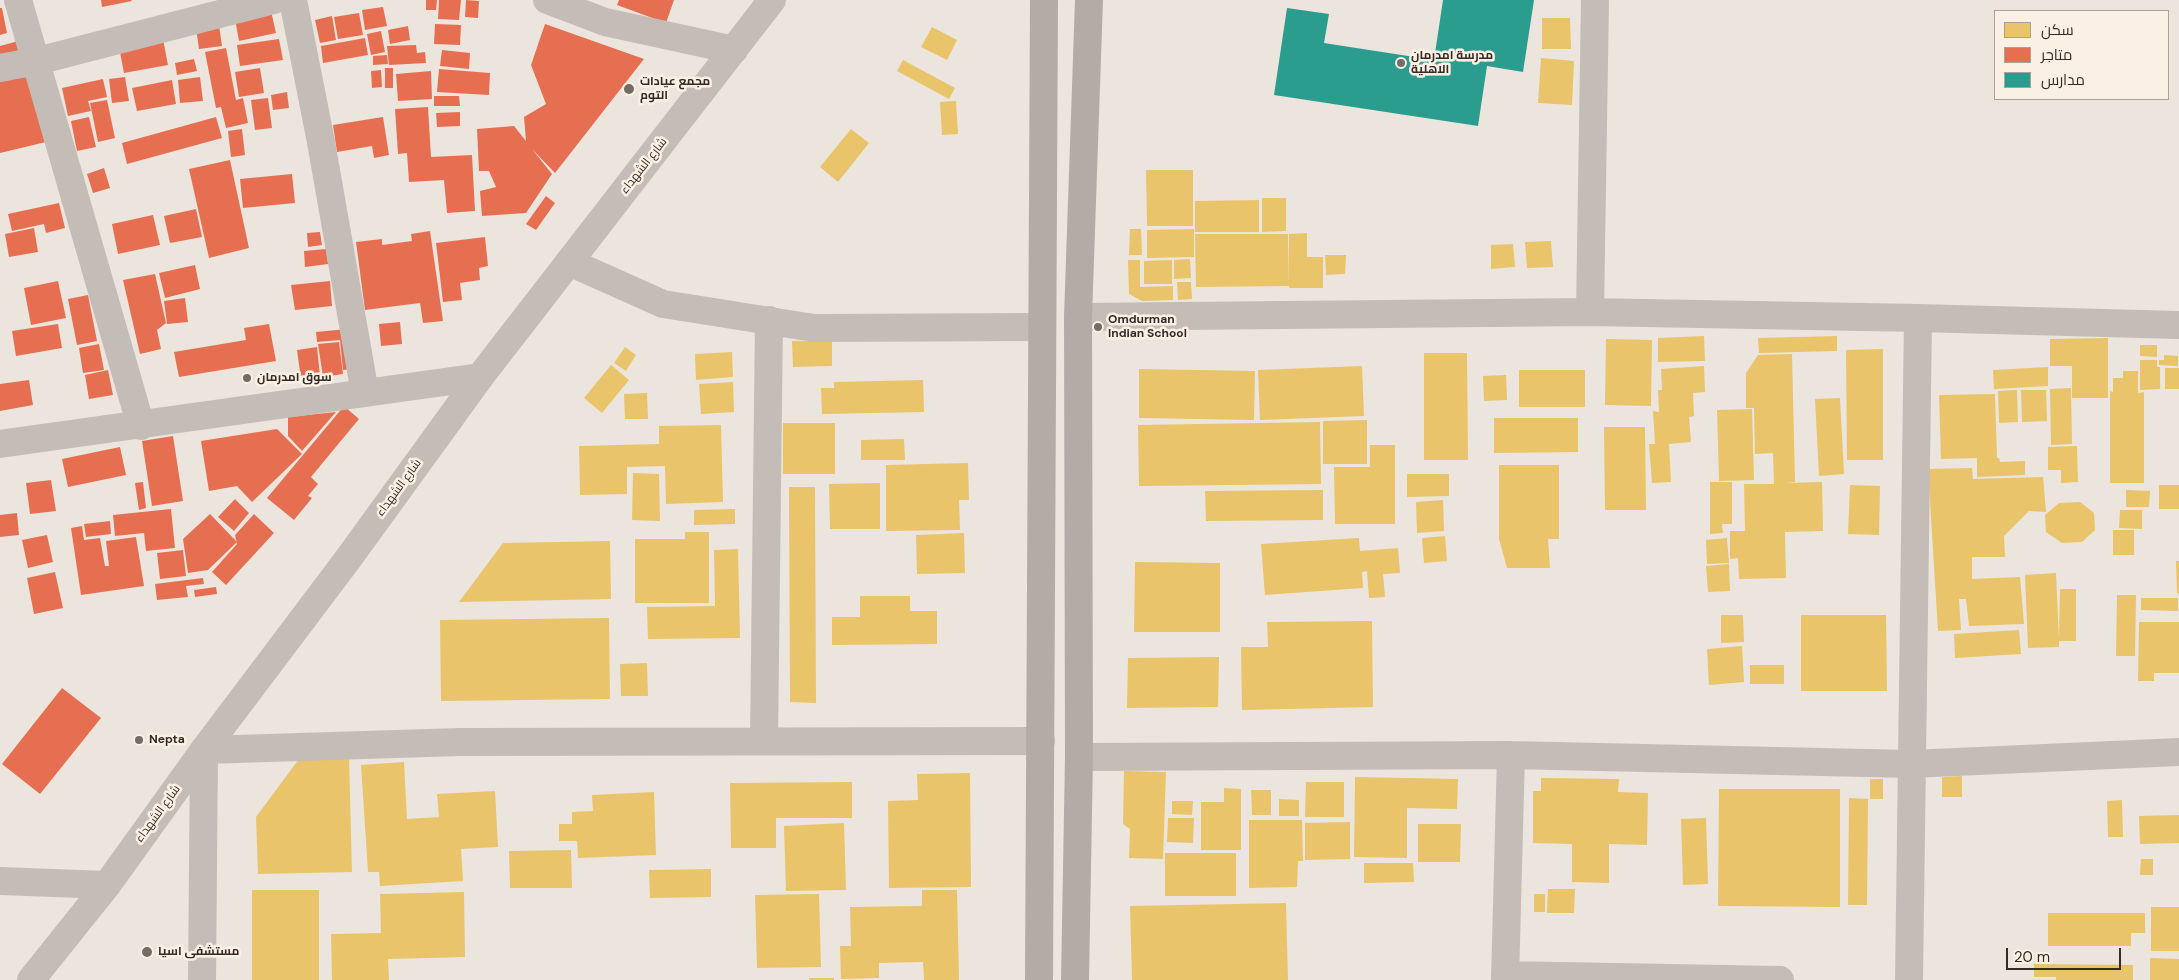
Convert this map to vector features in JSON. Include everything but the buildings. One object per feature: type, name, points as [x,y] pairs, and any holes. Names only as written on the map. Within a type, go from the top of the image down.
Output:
[{"type":"main road","points":[[1039,980],[1044,0]]},
{"type":"main road","points":[[1076,980],[1079,757],[1078,317],[1089,0]]},
{"type":"street","points":[[18,0],[142,426]]},
{"type":"street","points":[[0,68],[37,61],[221,7],[274,0]]},
{"type":"street","points":[[292,0],[321,142],[365,393]]},
{"type":"street","points":[[547,0],[605,22],[734,50]]},
{"type":"street","name":"شارع الشهداء","points":[[31,980],[107,885],[204,750],[348,559],[480,377],[772,0]]},
{"type":"street","points":[[1590,312],[1595,0]]},
{"type":"street","points":[[569,262],[663,304],[814,328],[1041,327]]},
{"type":"street","points":[[1078,317],[1590,312],[2179,325]]},
{"type":"street","points":[[1909,980],[1918,318]]},
{"type":"street","points":[[764,740],[769,320]]},
{"type":"street","points":[[0,444],[142,426],[480,377]]},
{"type":"street","points":[[202,980],[204,750],[460,742],[1041,741]]},
{"type":"street","points":[[1079,757],[1510,755],[1912,764],[2179,752]]},
{"type":"street","points":[[1510,755],[1505,977],[1780,980]]},
{"type":"street","points":[[0,881],[107,885]]},
{"type":"place","name":"مدرسة امدرمان الاهلية","points":[[1401,63]]},
{"type":"place","name":"مجمع عيادات التوم","points":[[629,89]]},
{"type":"place","name":"Omdurman Indian School","points":[[1098,327]]},
{"type":"place","name":"سوق امدرمان","points":[[247,378]]},
{"type":"place","name":"Nepta","points":[[139,740]]},
{"type":"place","name":"مستشفى اسيا","points":[[147,952]]}]
